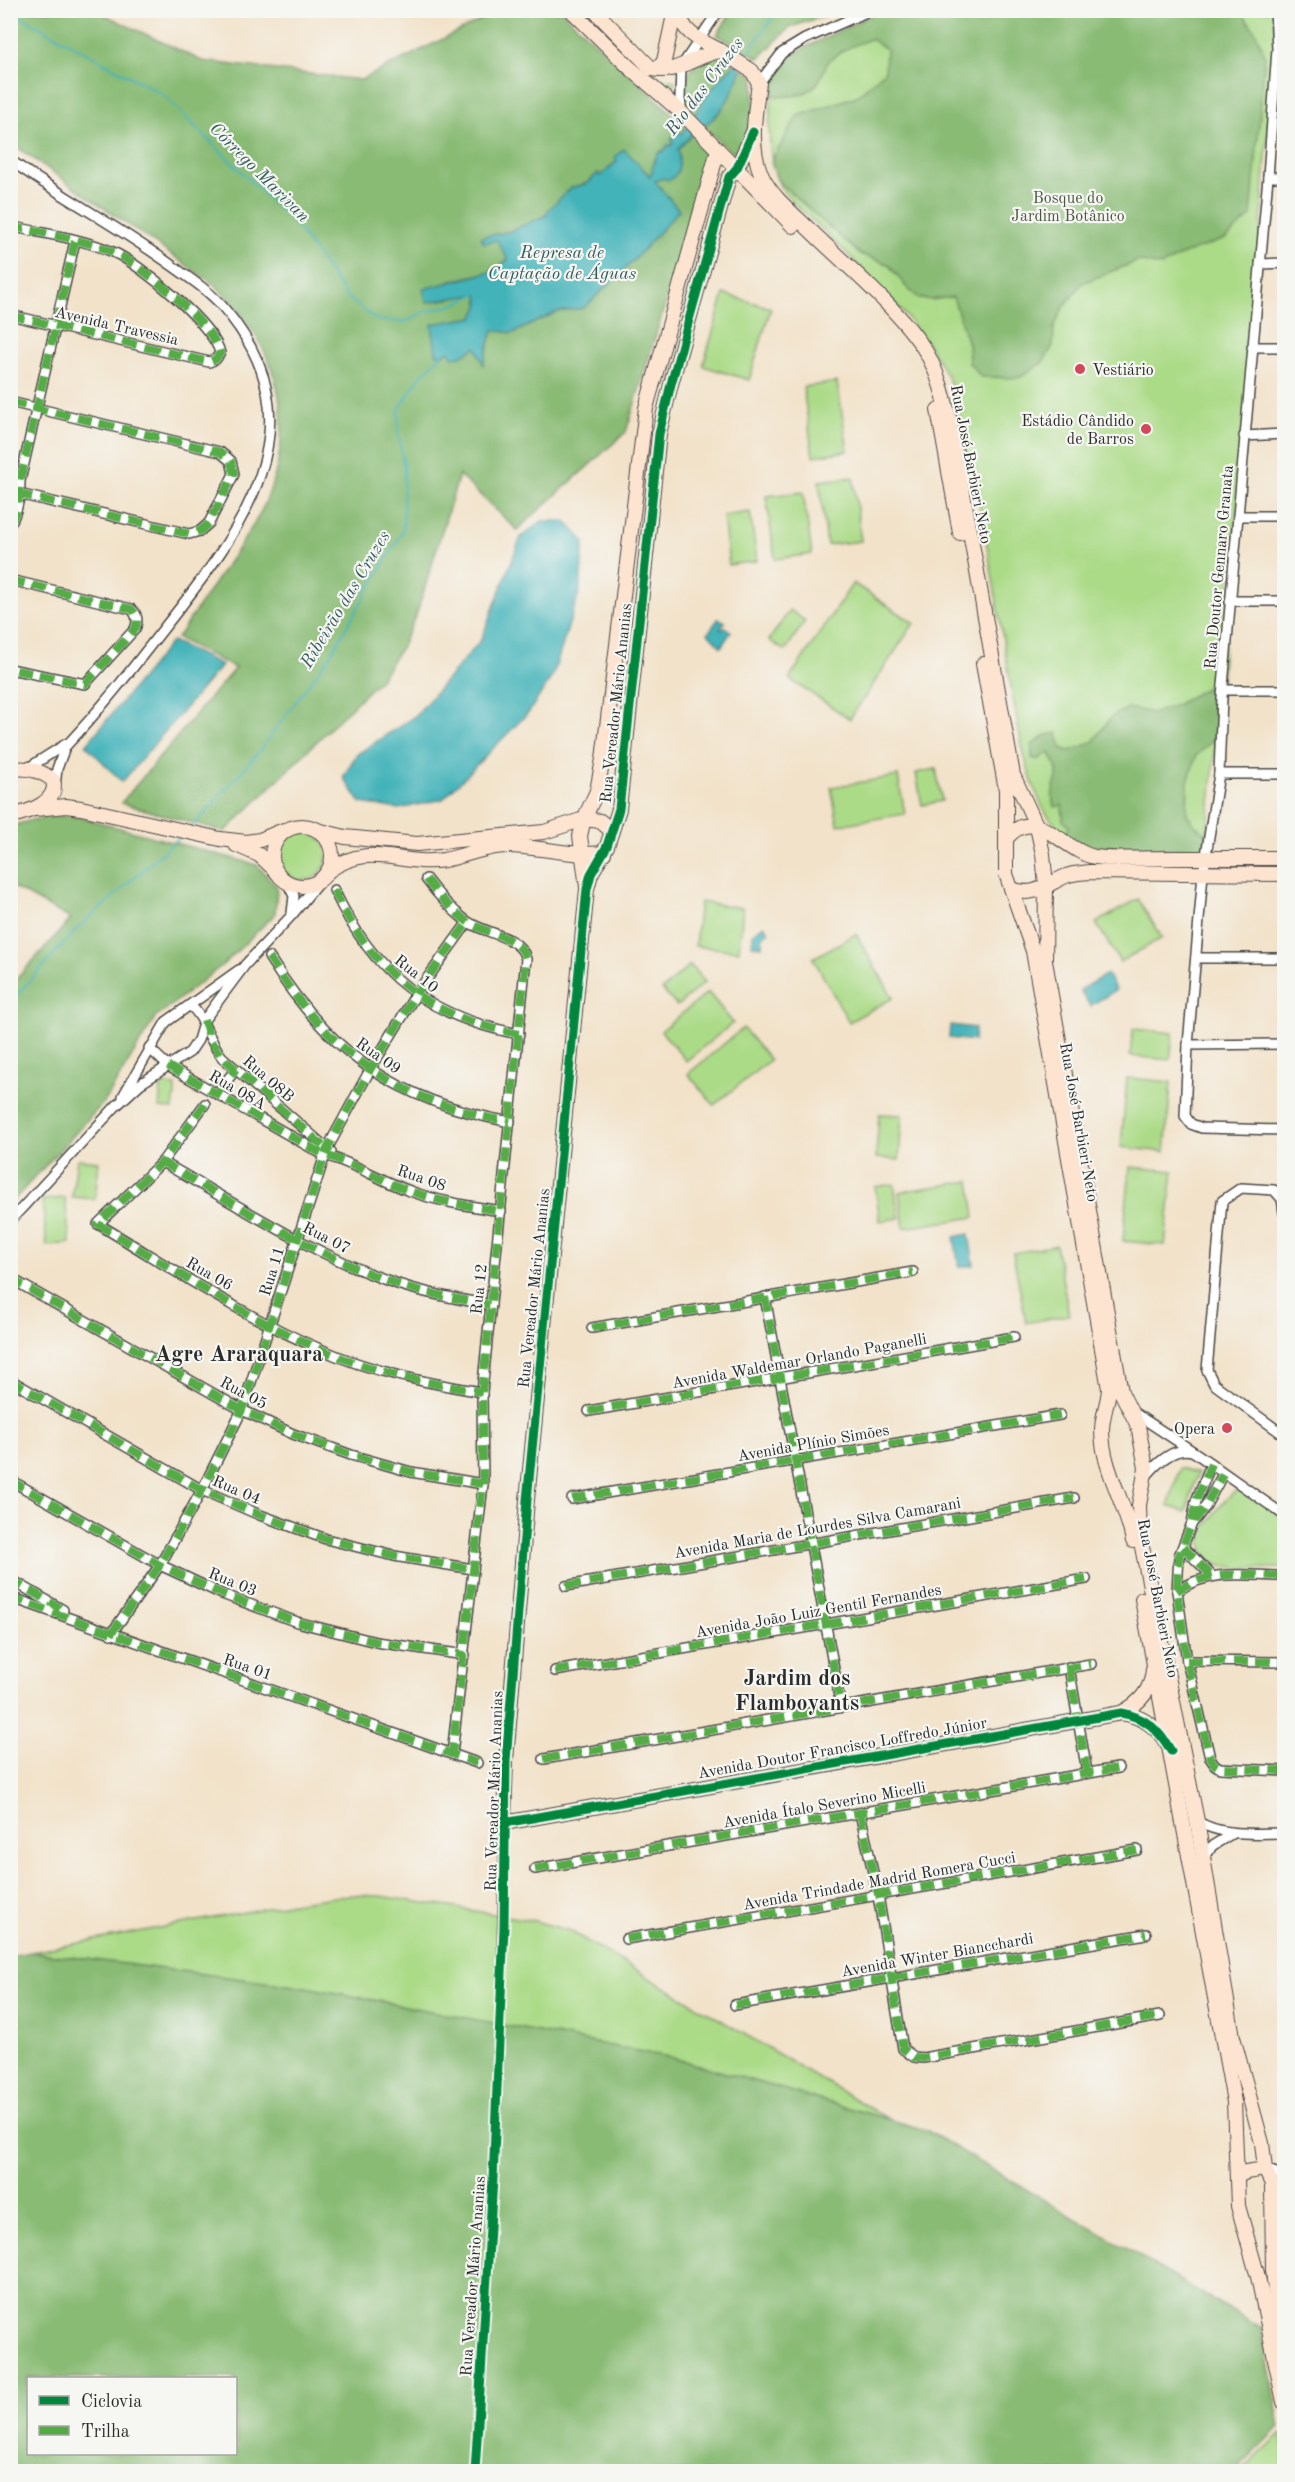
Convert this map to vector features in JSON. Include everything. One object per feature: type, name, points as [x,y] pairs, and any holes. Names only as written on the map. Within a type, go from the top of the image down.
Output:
[{"type":"main road","name":"Rua José Barbieri Neto","points":[[571,10],[629,68],[683,114],[886,319],[910,346],[926,371],[941,426],[1004,783],[1005,862],[1033,951],[1108,1389],[1102,1432],[1108,1464],[1123,1503],[1132,1536],[1234,2102],[1238,2176],[1236,2190],[1238,2206],[1245,2224]]},
{"type":"main road","points":[[594,10],[652,69],[663,72],[681,67],[701,55],[726,53]]},
{"type":"main road","points":[[652,69],[660,66],[664,61],[678,10]]},
{"type":"main road","points":[[678,10],[680,19],[686,28],[699,39],[726,53],[755,77]]},
{"type":"main road","name":"Rua José Barbieri Neto","points":[[755,77],[753,132],[761,175],[770,188],[894,314],[922,346],[934,367],[951,425],[1013,775],[1036,827],[1043,854],[1046,886],[1045,961],[1121,1392],[1138,1426],[1146,1468],[1138,1505],[1140,1537],[1197,1821],[1233,2037],[1262,2143],[1265,2169],[1272,2184],[1278,2230]]},
{"type":"main road","name":"Rua Vereador Mário Ananias","points":[[504,1823],[506,1761],[528,1500],[587,889],[591,874],[603,853],[619,809],[659,434],[670,384],[729,177],[737,168],[753,132]]},
{"type":"main road","name":"Rua Vereador Mário Ananias","points":[[587,889],[580,836],[584,819],[597,791],[603,759],[646,408],[718,150]]},
{"type":"main road","points":[[10,770],[28,768],[48,775],[53,780],[55,789],[81,808]]},
{"type":"main road","points":[[10,816],[26,813],[35,808],[55,789]]},
{"type":"main road","points":[[35,808],[66,806],[81,808],[213,838],[246,842],[304,826],[345,837],[417,844],[544,832],[584,819],[600,821],[612,831]]},
{"type":"main road","points":[[1006,839],[1013,829],[1021,826],[1036,827],[1045,829],[1073,848],[1091,856],[1284,858]]},
{"type":"main road","points":[[282,878],[272,856],[273,847],[284,830]]},
{"type":"main road","points":[[317,830],[330,844],[332,853],[326,874]]},
{"type":"main road","points":[[213,838],[259,855],[282,878],[294,885],[310,885],[349,859],[365,855],[442,860],[505,846],[581,854],[603,853]]},
{"type":"main road","points":[[1012,889],[1030,893],[1069,875],[1090,872],[1284,874]]},
{"type":"main road","points":[[1103,1419],[1114,1412],[1133,1412]]},
{"type":"main road","points":[[1115,1485],[1131,1488],[1139,1485],[1145,1478]]},
{"type":"main road","points":[[1121,1713],[1131,1708],[1146,1691],[1153,1677],[1154,1664]]},
{"type":"main road","points":[[1121,1713],[1133,1715],[1153,1726],[1162,1734],[1172,1751]]},
{"type":"main road","name":"Avenida Doutor Francisco Loffredo Júnior","points":[[504,1823],[1121,1713]]},
{"type":"main road","points":[[1238,2176],[1246,2172],[1265,2169]]},
{"type":"main road","points":[[1245,2224],[1260,2230],[1278,2230],[1273,2270],[1284,2360]]},
{"type":"main road","points":[[1245,2224],[1284,2402]]},
{"type":"street","points":[[683,114],[680,99],[681,67],[719,10]]},
{"type":"street","points":[[755,77],[782,53],[805,39],[871,10]]},
{"type":"street","name":"Rua Doutor Gennaro Granata","points":[[1275,10],[1277,49],[1268,177],[1230,601],[1219,774],[1203,874],[1188,1045],[1185,1116],[1191,1125],[1202,1128],[1284,1130]]},
{"type":"street","points":[[10,160],[140,242],[201,286],[222,306],[240,330],[254,356],[264,384],[270,413],[268,442],[262,471],[253,499],[239,525],[178,611],[60,756],[55,789]]},
{"type":"street","points":[[1268,177],[1284,177]]},
{"type":"street","points":[[10,226],[75,241],[20,481],[13,493],[15,517],[10,524]]},
{"type":"street","name":"Avenida Travessia","points":[[10,315],[209,362],[216,359],[221,351],[196,316],[126,258],[103,248],[75,241]]},
{"type":"street","points":[[1260,264],[1284,263]]},
{"type":"street","points":[[1252,347],[1284,346]]},
{"type":"street","points":[[10,402],[220,452],[233,464],[234,478],[209,523],[200,531],[185,534],[13,493]]},
{"type":"street","points":[[1244,436],[1284,434]]},
{"type":"street","points":[[1238,516],[1284,516]]},
{"type":"street","points":[[10,580],[131,609],[135,613],[137,625],[85,684],[10,669]]},
{"type":"street","points":[[1230,601],[1284,601]]},
{"type":"street","points":[[1223,690],[1284,690]]},
{"type":"street","points":[[28,768],[75,737]]},
{"type":"street","points":[[1219,774],[1284,774]]},
{"type":"street","points":[[10,1221],[116,1106],[140,1084],[190,1053],[198,1040],[204,1020],[245,965],[292,915],[326,874]]},
{"type":"street","points":[[282,878],[294,896],[292,915]]},
{"type":"street","name":"Rua 12","points":[[426,879],[442,900],[468,922],[515,942],[525,952],[526,963],[482,1392],[483,1484],[452,1754]]},
{"type":"street","name":"Rua 10","points":[[334,890],[347,918],[364,945],[385,969],[416,994],[461,1019],[519,1034]]},
{"type":"street","name":"Rua 11","points":[[111,1634],[160,1565],[202,1490],[242,1410],[326,1152],[370,1070],[416,994],[468,922]]},
{"type":"street","name":"Rua 09","points":[[269,957],[288,988],[311,1017],[337,1043],[370,1070],[399,1087],[435,1103],[510,1122]]},
{"type":"street","points":[[1196,958],[1284,958]]},
{"type":"street","points":[[116,1106],[165,1022],[245,965]]},
{"type":"street","points":[[190,1005],[204,1020]]},
{"type":"street","name":"Rua 08B","points":[[204,1020],[215,1049],[326,1152]]},
{"type":"street","points":[[1188,1045],[1284,1044]]},
{"type":"street","name":"Rua 08A","points":[[149,1048],[168,1066],[326,1152]]},
{"type":"street","points":[[217,1093],[236,1069]]},
{"type":"street","points":[[162,1162],[205,1104]]},
{"type":"street","name":"Rua 08","points":[[326,1152],[410,1191],[455,1204],[501,1211]]},
{"type":"street","name":"Rua 06","points":[[162,1162],[98,1224],[270,1325],[320,1350],[373,1369],[427,1383],[482,1392]]},
{"type":"street","name":"Rua 07","points":[[162,1162],[342,1263],[391,1282],[440,1296],[491,1305]]},
{"type":"street","points":[[1284,1213],[1282,1199],[1274,1190],[1241,1188],[1222,1201],[1208,1373],[1214,1384],[1284,1435]]},
{"type":"street","points":[[592,1328],[913,1272]]},
{"type":"street","name":"Rua 05","points":[[10,1278],[242,1410],[293,1434],[351,1455],[411,1472],[483,1484]]},
{"type":"street","points":[[765,1297],[841,1707]]},
{"type":"street","name":"Avenida Waldemar Orlando Paganelli","points":[[589,1412],[1014,1337]]},
{"type":"street","name":"Rua 04","points":[[10,1380],[202,1490],[260,1515],[326,1539],[394,1556],[473,1569]]},
{"type":"street","points":[[1133,1412],[1284,1515]]},
{"type":"street","name":"Avenida Plínio Simões","points":[[572,1499],[1059,1414]]},
{"type":"street","points":[[1145,1478],[1155,1466],[1172,1454],[1183,1450],[1197,1454]]},
{"type":"street","points":[[1211,1464],[1196,1501],[1192,1523],[1179,1557],[1177,1607],[1187,1662],[1210,1758],[1215,1766],[1284,1771]]},
{"type":"street","points":[[1192,1523],[1205,1507],[1223,1474]]},
{"type":"street","name":"Rua 03","points":[[10,1480],[160,1565],[222,1594],[297,1622],[375,1642],[465,1656]]},
{"type":"street","name":"Avenida Maria de Lourdes Silva Camarani","points":[[566,1586],[1074,1498]]},
{"type":"street","points":[[1183,1547],[1211,1575]]},
{"type":"street","points":[[1177,1591],[1191,1582],[1211,1575],[1284,1576]]},
{"type":"street","points":[[10,1579],[80,1620]]},
{"type":"street","name":"Avenida João Luiz Gentil Fernandes","points":[[555,1671],[1086,1579]]},
{"type":"street","name":"Rua 01","points":[[10,1597],[477,1763]]},
{"type":"street","points":[[1187,1662],[1284,1662]]},
{"type":"street","points":[[544,1760],[1091,1664]]},
{"type":"street","points":[[1069,1667],[1087,1772]]},
{"type":"street","name":"Avenida Ítalo Severino Micelli","points":[[535,1869],[1118,1767]]},
{"type":"street","points":[[860,1813],[878,1894],[903,2049],[914,2057],[923,2058],[1160,2016]]},
{"type":"street","points":[[1197,1821],[1207,1827],[1233,1833],[1284,1833]]},
{"type":"street","name":"Rua Vereador Mário Ananias","points":[[475,2472],[494,2156],[504,1927],[504,1823]]},
{"type":"street","points":[[1204,1859],[1212,1846],[1233,1833]]},
{"type":"street","name":"Avenida Trindade Madrid Romera Cucci","points":[[626,1939],[1137,1850]]},
{"type":"street","name":"Avenida Winter Biancchardi","points":[[735,2005],[1146,1934]]},
{"type":"street","points":[[1265,2169],[1284,2176]]},
{"type":"green space","points":[[11,11],[97,11],[202,61],[361,80],[499,11],[561,11],[687,127],[681,135],[678,132],[671,140],[674,142],[672,144],[658,153],[651,177],[624,150],[617,161],[600,176],[597,174],[588,183],[571,188],[547,215],[508,232],[482,237],[497,240],[509,259],[490,272],[450,281],[428,302],[478,294],[479,306],[474,317],[433,324],[449,351],[476,347],[483,363],[493,330],[513,333],[557,312],[584,308],[634,260],[679,210],[654,181],[663,178],[679,165],[678,149],[693,133],[711,155],[626,432],[517,530],[459,475],[418,610],[402,646],[381,678],[225,832],[121,803],[235,668],[177,638],[251,529],[268,496],[277,466],[281,437],[281,409],[276,382],[253,331],[236,307],[215,285],[11,143]]},
{"type":"green space","points":[[578,11],[587,11],[648,72],[661,79],[675,81],[672,100]]},
{"type":"green space","points":[[732,11],[837,11],[789,28],[759,58],[717,35]]},
{"type":"green space","name":"Bosque do Jardim Botânico","points":[[880,11],[1275,11],[1256,293],[1206,849],[1141,850],[1091,845],[1069,836],[1046,813],[1036,793],[1022,745],[991,567],[960,414],[953,390],[930,348],[898,306],[795,204],[780,186],[771,156],[770,118],[776,82],[782,67],[790,55]]},
{"type":"green space","points":[[880,11],[1241,11],[1255,31],[1265,55],[1251,216],[1225,239],[1186,253],[1161,266],[1138,261],[1082,283],[1063,308],[1054,327],[1053,346],[1042,363],[1019,378],[981,377],[969,363],[968,344],[953,297],[931,300],[919,298],[907,288],[888,264],[860,254],[792,194],[777,179],[771,162],[797,116],[857,96],[885,71],[886,49],[871,39],[849,47],[830,60],[815,86],[804,93],[792,96],[773,95],[780,68],[790,55]]},
{"type":"green space","points":[[712,57],[724,58],[736,64],[701,104],[694,117],[685,105],[683,92],[689,73],[698,61]]},
{"type":"green space","points":[[742,68],[754,76],[754,117],[738,152],[730,151],[703,126],[717,115],[736,84]]},
{"type":"green space","points":[[724,294],[771,308],[749,380],[703,366]]},
{"type":"green space","points":[[837,382],[848,451],[813,456],[803,387]]},
{"type":"green space","points":[[853,477],[861,541],[827,545],[819,481]]},
{"type":"green space","points":[[803,492],[812,554],[775,559],[766,496]]},
{"type":"green space","points":[[750,512],[757,561],[729,565],[723,516]]},
{"type":"green space","points":[[853,583],[914,623],[850,719],[789,679]]},
{"type":"green space","points":[[790,610],[805,621],[785,651],[769,640]]},
{"type":"green space","points":[[1222,679],[1216,737],[1196,756],[1188,782],[1187,814],[1194,824],[1208,836],[1206,849],[1100,848],[1080,843],[1066,833],[1069,826],[1063,821],[1062,805],[1054,807],[1053,791],[1057,770],[1054,762],[1049,752],[1038,760],[1032,758],[1032,745],[1046,735],[1057,733],[1061,748],[1070,751],[1093,742],[1111,717],[1128,708],[1154,713],[1174,706]]},
{"type":"green space","points":[[936,769],[942,801],[922,805],[916,773]]},
{"type":"green space","points":[[898,776],[905,814],[838,825],[831,787]]},
{"type":"green space","points":[[58,816],[79,817],[257,865],[277,887],[275,914],[225,963],[155,1018],[105,1101],[11,1203],[11,985],[71,919],[11,886],[11,826]]},
{"type":"green space","points":[[298,832],[308,832],[320,839],[327,851],[327,861],[320,873],[308,880],[298,880],[283,869],[279,861],[279,851],[290,836]]},
{"type":"green space","points":[[1138,899],[1162,938],[1120,962],[1096,923]]},
{"type":"green space","points":[[700,902],[743,908],[739,951],[695,946]]},
{"type":"green space","points":[[856,934],[893,998],[849,1022],[813,958]]},
{"type":"green space","points":[[690,965],[705,982],[677,1006],[662,990]]},
{"type":"green space","points":[[708,992],[733,1023],[686,1061],[661,1031]]},
{"type":"green space","points":[[743,1028],[770,1060],[714,1105],[688,1074]]},
{"type":"green space","points":[[1133,1029],[1173,1033],[1170,1060],[1130,1056]]},
{"type":"green space","points":[[1127,1078],[1171,1082],[1165,1152],[1121,1147]]},
{"type":"green space","points":[[161,1085],[176,1086],[173,1109],[159,1108]]},
{"type":"green space","points":[[879,1114],[902,1115],[899,1160],[876,1158]]},
{"type":"green space","points":[[77,1159],[99,1161],[95,1199],[72,1197]]},
{"type":"green space","points":[[1130,1167],[1173,1171],[1165,1245],[1123,1241]]},
{"type":"green space","points":[[970,1181],[975,1217],[904,1228],[899,1192]]},
{"type":"green space","points":[[894,1184],[899,1218],[880,1221],[875,1187]]},
{"type":"green space","points":[[65,1198],[70,1243],[47,1246],[42,1200]]},
{"type":"green space","points":[[1056,1245],[1069,1315],[1026,1323],[1013,1253]]},
{"type":"green space","points":[[1180,1468],[1198,1473],[1186,1512],[1168,1506]]},
{"type":"green space","points":[[1239,1490],[1245,1491],[1284,1518],[1284,1568],[1226,1566],[1211,1561],[1204,1553],[1201,1538],[1207,1524],[1223,1502]]},
{"type":"green space","points":[[349,1895],[380,1896],[531,1920],[570,1931],[890,2120],[673,2058],[311,1988],[31,1952],[298,1902]]},
{"type":"green space","points":[[31,1952],[311,1988],[673,2058],[926,2130],[1262,2329],[1280,2427],[1235,2472],[11,2472],[10,1956]]},
{"type":"green space","points":[[1282,2433],[1284,2471],[1242,2471]]},
{"type":"water","points":[[736,64],[742,68],[732,92],[717,115],[703,126],[694,117],[697,111],[719,80]]},
{"type":"water","name":"Represa de Captação de Águas","points":[[687,127],[693,133],[678,149],[679,163],[676,175],[668,180],[663,178],[655,181],[679,210],[634,260],[584,308],[557,312],[513,333],[493,330],[483,364],[476,347],[461,356],[452,357],[449,351],[441,356],[436,353],[432,324],[474,317],[479,306],[478,294],[427,302],[423,289],[490,272],[508,260],[497,240],[484,243],[481,237],[508,232],[547,215],[547,211],[571,188],[588,183],[598,173],[600,176],[617,161],[615,157],[624,149],[650,176],[657,154],[666,150],[667,145],[671,146],[674,142],[671,140]]},
{"type":"water","points":[[542,521],[565,521],[584,541],[580,590],[553,675],[529,712],[443,799],[399,809],[361,803],[343,777],[356,755],[415,716],[481,640],[521,537]]},
{"type":"water","points":[[719,618],[725,622],[720,629],[725,627],[731,632],[721,647],[708,633]]},
{"type":"water","points":[[172,641],[222,665],[122,782],[86,745]]},
{"type":"water","points":[[764,925],[769,932],[762,938],[762,946],[752,945],[753,933]]},
{"type":"water","points":[[1107,974],[1116,990],[1090,1006],[1080,990]]},
{"type":"water","points":[[950,1025],[975,1028],[974,1041],[949,1038]]},
{"type":"water","points":[[969,1234],[974,1265],[959,1267],[954,1237]]},
{"type":"waterway","name":"Rio das Cruzes","points":[[743,59],[778,10]]},
{"type":"waterway","name":"Córrego Marivan","points":[[10,11],[162,94],[295,224],[346,296],[376,320],[405,322],[426,311],[451,306],[478,293]]},
{"type":"waterway","name":"Ribeirão das Cruzes","points":[[191,828],[257,754],[329,657],[403,531],[404,468],[398,431],[399,409],[420,377],[441,355]]},
{"type":"waterway","name":"Ribeirão das Cruzes","points":[[10,1002],[77,929],[182,835]]},
{"type":"marked path","points":[[10,226],[88,243],[125,258],[191,312],[215,341],[220,353],[216,359],[209,362],[10,315]]},
{"type":"marked path","points":[[10,524],[18,503],[20,481],[75,241]]},
{"type":"marked path","points":[[10,402],[220,452],[231,461],[234,474],[209,523],[200,531],[189,534],[10,492]]},
{"type":"marked path","points":[[10,580],[131,609],[137,621],[135,629],[85,684],[10,669]]},
{"type":"marked path","points":[[426,879],[444,901],[465,920],[517,945],[523,951],[526,959],[482,1392],[483,1484],[452,1754]]},
{"type":"marked path","points":[[334,890],[349,920],[367,946],[407,987],[457,1016],[519,1034]]},
{"type":"marked path","points":[[111,1634],[160,1565],[202,1490],[242,1410],[327,1149],[370,1070],[416,994],[468,922]]},
{"type":"marked path","points":[[269,957],[316,1021],[342,1047],[370,1068],[400,1086],[433,1101],[470,1113],[510,1122]]},
{"type":"marked path","points":[[204,1020],[210,1040],[222,1057],[331,1153]]},
{"type":"marked path","points":[[168,1066],[324,1155],[421,1195],[501,1211]]},
{"type":"marked path","points":[[217,1093],[236,1069]]},
{"type":"marked path","points":[[205,1104],[162,1162],[98,1224],[234,1306],[320,1349],[400,1376],[482,1392]]},
{"type":"marked path","points":[[162,1162],[302,1242],[359,1269],[414,1289],[491,1305]]},
{"type":"marked path","points":[[592,1328],[913,1272]]},
{"type":"marked path","points":[[10,1278],[242,1410],[293,1434],[351,1455],[411,1472],[483,1484]]},
{"type":"marked path","points":[[765,1297],[841,1707]]},
{"type":"marked path","points":[[589,1411],[1014,1337]]},
{"type":"marked path","points":[[10,1380],[202,1490],[260,1515],[326,1539],[394,1556],[473,1569]]},
{"type":"marked path","points":[[572,1499],[1060,1415]]},
{"type":"marked path","points":[[1211,1464],[1196,1501],[1192,1523],[1179,1556],[1177,1591],[1187,1661],[1210,1758],[1220,1768],[1284,1771]]},
{"type":"marked path","points":[[1194,1521],[1205,1507],[1223,1474]]},
{"type":"marked path","points":[[10,1480],[160,1565],[222,1594],[297,1622],[376,1642],[465,1655]]},
{"type":"marked path","points":[[566,1586],[1074,1498]]},
{"type":"marked path","points":[[1183,1547],[1211,1575]]},
{"type":"marked path","points":[[1177,1591],[1190,1584],[1216,1576],[1284,1576]]},
{"type":"marked path","points":[[10,1579],[60,1608]]},
{"type":"marked path","points":[[555,1671],[1086,1579]]},
{"type":"marked path","points":[[10,1597],[477,1763]]},
{"type":"marked path","points":[[1187,1661],[1284,1662]]},
{"type":"marked path","points":[[544,1759],[1091,1664]]},
{"type":"marked path","points":[[1069,1667],[1087,1772]]},
{"type":"marked path","points":[[535,1869],[1118,1768]]},
{"type":"marked path","points":[[860,1813],[878,1895],[903,2049],[914,2057],[923,2058],[1160,2016]]},
{"type":"marked path","points":[[626,1939],[1137,1850]]},
{"type":"marked path","points":[[735,2005],[1146,1934]]},
{"type":"cycle path","points":[[475,2472],[493,2179],[504,1927],[506,1761],[527,1500],[587,889],[591,874],[607,846],[619,809],[659,434],[729,177],[737,168],[753,132]]},
{"type":"cycle path","points":[[504,1823],[1121,1713],[1145,1721],[1162,1737],[1171,1751]]},
{"type":"place","name":"Vestiário","points":[[1080,369]]},
{"type":"place","name":"Estádio Cândido de Barros","points":[[1146,429]]},
{"type":"place","name":"Opera","points":[[1227,1428]]},
{"type":"district","name":"Agre Araraquara","points":[[239,1353]]},
{"type":"district","name":"Jardim dos Flamboyants","points":[[797,1690]]}]
